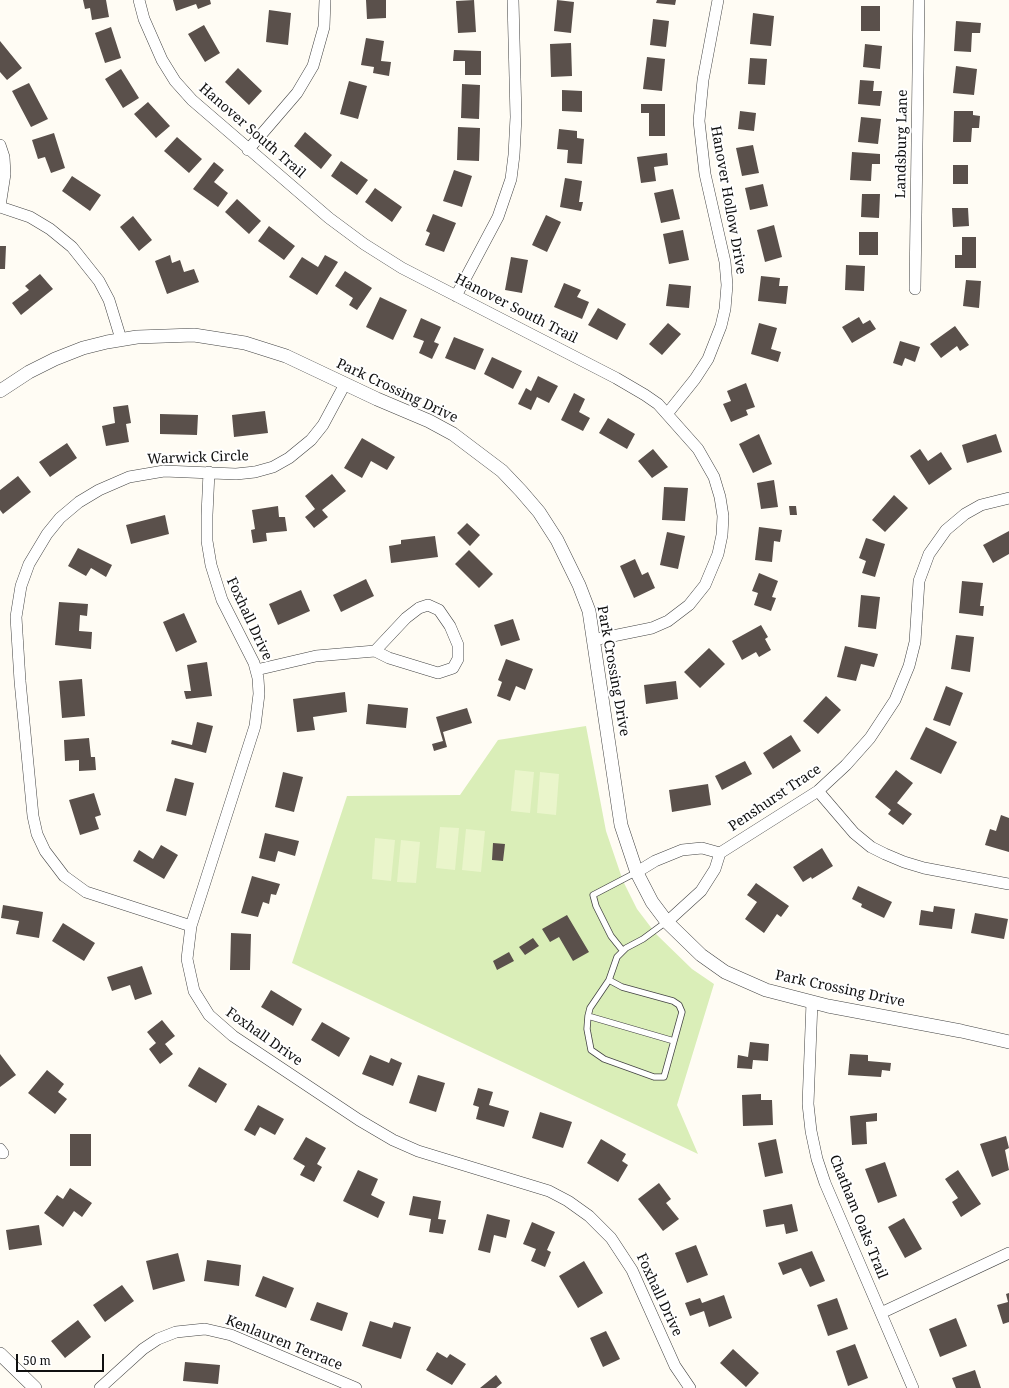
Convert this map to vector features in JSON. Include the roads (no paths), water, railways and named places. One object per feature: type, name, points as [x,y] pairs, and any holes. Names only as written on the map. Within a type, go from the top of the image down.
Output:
[{"type":"street","name":"Hanover South Trail","points":[[139,0],[153,43],[175,81],[192,100],[248,150],[329,218],[364,244],[402,268],[645,394],[667,414],[698,449],[716,482],[723,516],[722,535],[718,554],[705,585],[682,612],[668,621],[652,628],[593,640]]},
{"type":"street","points":[[248,150],[297,93],[313,66],[324,28],[325,0]]},
{"type":"street","points":[[456,296],[498,217],[511,179],[516,130],[513,0]]},
{"type":"street","name":"Hanover Hollow Drive","points":[[667,414],[695,379],[708,359],[721,326],[725,309],[727,286],[725,262],[705,174],[699,121],[702,80],[718,0]]},
{"type":"street","name":"Landsburg Lane","points":[[915,289],[919,0]]},
{"type":"street","points":[[0,145],[5,174],[0,206],[30,217],[50,229],[72,247],[99,281],[109,300],[121,339]]},
{"type":"street","name":"Park Crossing Drive","points":[[0,391],[29,372],[55,359],[83,348],[121,339],[164,335],[194,335],[245,343],[286,356],[376,399],[429,421],[453,434],[502,471],[521,491],[542,518],[568,560],[589,611],[618,810],[628,850],[652,902],[667,922],[701,955],[730,975],[766,990],[812,1002],[961,1031],[1009,1042]]},
{"type":"street","name":"Warwick Circle","points":[[191,926],[86,892],[64,876],[45,851],[37,834],[33,816],[20,681],[16,617],[21,586],[29,564],[40,544],[60,518],[79,502],[110,484],[141,474],[164,471],[236,474],[255,472],[273,466],[289,458],[304,447],[323,425],[345,384]]},
{"type":"street","name":"Foxhall Drive","points":[[209,472],[207,541],[212,571],[222,600],[256,670],[259,694],[255,726],[191,926],[187,959],[194,991],[209,1015],[233,1036],[359,1120],[393,1140],[418,1151],[549,1191],[568,1201],[600,1226],[623,1254],[632,1270],[675,1366],[690,1388]]},
{"type":"street","name":"Penshurst Trace","points":[[720,853],[818,791],[846,765],[870,738],[895,700],[905,678],[914,642],[919,581],[925,562],[940,537],[965,514],[981,505],[1009,498]]},
{"type":"street","points":[[256,670],[316,656],[375,650],[389,658],[438,673],[452,668],[458,660],[458,645],[450,626],[439,610],[428,605],[419,608],[406,618],[375,650]]},
{"type":"street","points":[[818,791],[854,833],[871,847],[885,854],[924,868],[1009,884]]},
{"type":"street","points":[[637,872],[655,861],[682,850],[702,848],[720,853],[715,870],[701,892],[667,922]]},
{"type":"street","name":"Chatham Oaks Trail","points":[[812,1002],[808,1104],[812,1138],[825,1182],[913,1388]]},
{"type":"street","points":[[881,1314],[1009,1252]]},
{"type":"street","name":"Kenlauren Terrace","points":[[100,1388],[143,1349],[158,1339],[176,1332],[197,1329],[219,1331],[231,1335],[354,1388]]},
{"type":"street","points":[[0,1354],[35,1388]]},
{"type":"lane","points":[[623,951],[612,936],[596,906],[593,895],[637,872]]},
{"type":"lane","points":[[608,980],[622,987],[673,1001],[679,1005],[682,1012],[664,1077],[654,1077],[604,1059],[591,1050],[587,1029],[590,1008],[608,980],[617,958],[623,951],[667,922]]},
{"type":"lane","points":[[588,1016],[674,1041]]}]
